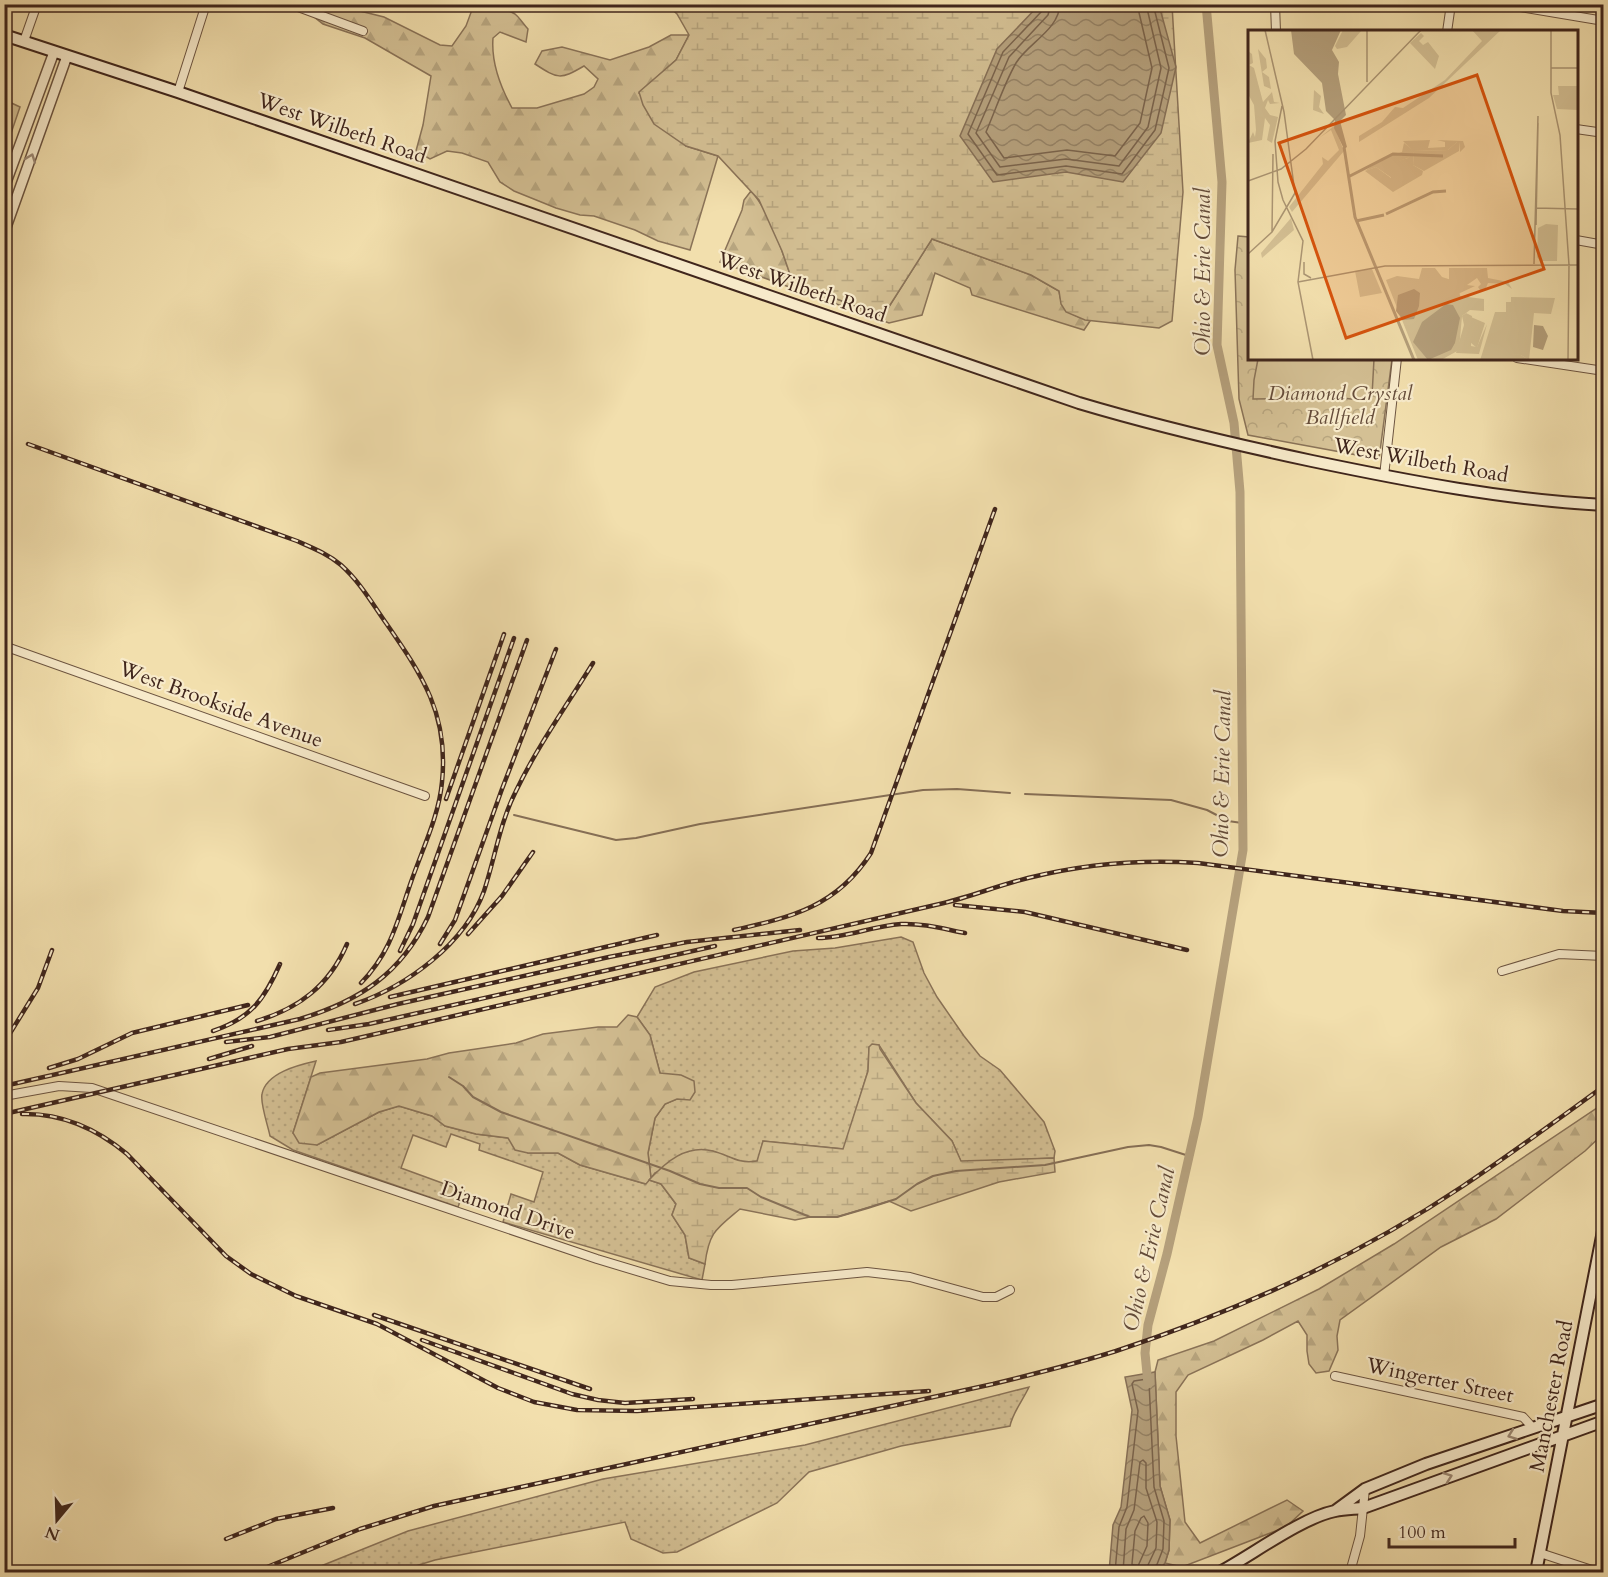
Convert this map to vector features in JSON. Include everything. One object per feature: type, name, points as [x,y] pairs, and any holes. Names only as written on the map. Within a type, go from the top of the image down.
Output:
[{"type":"main road","name":"West Wilbeth Road","points":[[4,34],[1079,403],[1145,423],[1210,440],[1384,476],[1480,491],[1604,505]]},
{"type":"main road","name":"Manchester Road","points":[[1536,1572],[1604,1226]]},
{"type":"main road","points":[[1220,1572],[1294,1530],[1335,1511],[1365,1489],[1426,1464],[1604,1404]]},
{"type":"main road","points":[[1335,1511],[1363,1508],[1604,1421]]},
{"type":"street","points":[[24,41],[37,4]]},
{"type":"street","points":[[178,92],[206,4]]},
{"type":"street","points":[[290,4],[363,32]]},
{"type":"street","points":[[1275,4],[1276,30]]},
{"type":"street","points":[[1447,30],[1451,4]]},
{"type":"street","points":[[1502,4],[1604,21]]},
{"type":"street","points":[[4,188],[54,52]]},
{"type":"street","points":[[4,233],[68,56]]},
{"type":"street","points":[[1578,129],[1604,133]]},
{"type":"street","points":[[1578,240],[1604,245]]},
{"type":"street","points":[[1384,476],[1397,360]]},
{"type":"street","points":[[1530,360],[1604,371]]},
{"type":"street","name":"West Brookside Avenue","points":[[4,646],[425,796]]},
{"type":"street","points":[[1502,971],[1559,954],[1604,956]]},
{"type":"street","name":"Diamond Drive","points":[[4,1096],[58,1086],[92,1088],[597,1259],[670,1281],[732,1285],[867,1272],[910,1277],[983,1297],[996,1297],[1010,1290]]},
{"type":"street","name":"Wingerter Street","points":[[1335,1376],[1523,1417],[1533,1428]]},
{"type":"street","points":[[1350,1572],[1360,1536],[1365,1489]]},
{"type":"street","points":[[1540,1553],[1598,1572]]},
{"type":"green space","points":[[299,5],[347,5],[384,17],[440,45],[452,46],[466,26],[473,7],[489,5],[510,11],[528,29],[526,42],[500,32],[493,38],[493,56],[497,74],[512,108],[537,108],[584,94],[594,87],[598,79],[584,66],[569,74],[559,76],[535,64],[542,51],[562,47],[610,60],[649,47],[671,35],[689,35],[676,60],[639,93],[686,146],[718,156],[690,250],[658,241],[635,230],[594,216],[580,215],[556,208],[514,191],[500,182],[488,162],[462,153],[447,151],[430,159],[416,151],[431,76],[365,38],[323,24]]},
{"type":"green space","points":[[667,5],[1172,5],[1183,192],[1172,321],[1159,328],[1085,320],[1066,312],[1061,304],[1059,291],[1031,275],[932,239],[883,316],[793,283],[782,251],[759,200],[718,156],[686,146],[654,124],[643,105],[639,92],[676,60],[689,35],[677,14]]},
{"type":"green space","points":[[5,100],[20,107],[5,151]]},
{"type":"green space","points":[[751,191],[765,211],[781,247],[793,283],[883,316],[932,239],[1031,275],[1059,291],[1062,304],[1068,312],[1090,321],[1084,330],[972,295],[970,288],[935,273],[922,315],[889,323],[720,262],[744,200]]},
{"type":"green space","name":"Diamond Crystal Ballfield","points":[[1238,236],[1248,237],[1248,360],[1392,360],[1379,459],[1248,435],[1239,399],[1235,270]]},
{"type":"green space","points":[[1258,360],[1374,360],[1372,396],[1367,401],[1343,398],[1253,399]]},
{"type":"green space","points":[[901,937],[913,942],[924,973],[937,997],[964,1036],[980,1056],[1000,1070],[1044,1122],[1055,1151],[1054,1158],[961,1162],[952,1141],[916,1103],[879,1045],[869,1047],[868,1071],[844,1149],[763,1141],[758,1161],[744,1163],[712,1151],[655,1173],[651,1178],[648,1153],[655,1118],[665,1104],[677,1099],[660,1073],[650,1035],[637,1017],[655,987],[694,972],[793,951],[835,948]]},
{"type":"green space","points":[[628,1015],[637,1017],[650,1035],[660,1073],[681,1075],[694,1081],[695,1092],[690,1100],[677,1099],[665,1104],[655,1118],[648,1153],[651,1178],[646,1184],[580,1165],[558,1153],[528,1153],[515,1150],[508,1138],[476,1134],[445,1126],[432,1116],[399,1106],[379,1112],[317,1145],[299,1143],[293,1133],[311,1077],[320,1073],[427,1059],[449,1053],[516,1043],[543,1034],[617,1027]]},
{"type":"green space","points":[[872,1044],[879,1045],[916,1103],[952,1141],[961,1161],[1054,1158],[1055,1172],[999,1182],[911,1211],[889,1201],[837,1217],[810,1217],[795,1220],[740,1209],[715,1232],[709,1245],[705,1264],[689,1258],[685,1235],[672,1215],[676,1204],[661,1184],[649,1180],[677,1156],[694,1150],[713,1151],[750,1162],[757,1161],[763,1141],[843,1149],[868,1071],[869,1047]]},
{"type":"green space","points":[[316,1061],[293,1133],[317,1145],[379,1112],[399,1106],[432,1116],[445,1126],[476,1134],[508,1138],[528,1153],[558,1153],[580,1165],[645,1184],[649,1180],[661,1184],[676,1204],[672,1215],[685,1235],[689,1258],[705,1264],[702,1280],[503,1222],[511,1194],[534,1202],[543,1172],[479,1150],[480,1144],[451,1134],[446,1147],[413,1135],[401,1168],[464,1191],[458,1207],[293,1150],[270,1136],[263,1109],[262,1094],[276,1075]]},
{"type":"green space","points":[[1603,1104],[1603,1134],[1585,1151],[1496,1219],[1441,1247],[1340,1320],[1337,1336],[1338,1350],[1329,1371],[1316,1373],[1309,1364],[1307,1335],[1298,1321],[1188,1375],[1176,1392],[1176,1436],[1185,1522],[1200,1543],[1287,1500],[1303,1511],[1286,1527],[1182,1567],[1165,1563],[1169,1550],[1170,1520],[1160,1486],[1155,1372],[1158,1360],[1214,1341],[1319,1289],[1394,1244]]},
{"type":"green space","points":[[1029,1387],[1010,1426],[901,1446],[809,1472],[777,1503],[677,1552],[663,1553],[631,1539],[625,1522],[435,1560],[396,1572],[306,1572],[408,1531],[603,1479],[805,1445]]},
{"type":"water","points":[[1039,5],[1159,5],[1176,67],[1161,133],[1123,182],[1066,172],[993,182],[960,136],[997,49]]},
{"type":"water","points":[[1155,1372],[1160,1486],[1170,1520],[1169,1550],[1165,1563],[1158,1572],[1109,1572],[1113,1525],[1121,1507],[1132,1410],[1125,1377]]},
{"type":"waterway","name":"Ohio & Erie Canal","points":[[1148,1384],[1145,1353],[1148,1325],[1167,1254],[1198,1117],[1243,850],[1240,492],[1234,423],[1217,345],[1222,182],[1206,4]]},
{"type":"waterway","points":[[514,815],[616,840],[700,824],[923,790],[957,789],[1010,793]]},
{"type":"waterway","points":[[1025,794],[1171,800],[1207,810],[1228,821],[1242,823]]},
{"type":"waterway","points":[[449,1077],[463,1086],[473,1097],[501,1112],[670,1171],[700,1184],[719,1188],[747,1188],[761,1197],[810,1217],[837,1217],[868,1208],[896,1199],[933,1176],[956,1171],[1045,1165],[1128,1147],[1149,1145],[1189,1156]]},
{"type":"railway","points":[[28,444],[297,541],[326,554],[341,565],[360,586],[411,660],[430,696],[437,716],[443,758],[440,795],[430,833],[392,936],[380,960],[361,983]]},
{"type":"railway","points":[[734,930],[776,920],[812,906],[844,886],[871,853],[995,509]]},
{"type":"railway","points":[[446,799],[504,634]]},
{"type":"railway","points":[[400,951],[413,924],[514,638]]},
{"type":"railway","points":[[4,1086],[300,1019],[341,1003],[376,983],[405,954],[428,917],[527,640]]},
{"type":"railway","points":[[440,944],[455,920],[556,649]]},
{"type":"railway","points":[[355,1004],[375,996],[414,974],[432,961],[463,928],[484,891],[510,803],[543,742],[593,663]]},
{"type":"railway","points":[[468,934],[502,896],[533,852]]},
{"type":"railway","points":[[4,1114],[288,1049],[341,1042],[944,903],[1028,878],[1091,866],[1133,862],[1198,863],[1563,911],[1604,913]]},
{"type":"railway","points":[[955,905],[1025,912],[1187,950]]},
{"type":"railway","points":[[818,938],[901,924],[925,925],[965,933]]},
{"type":"railway","points":[[226,1042],[270,1037],[398,1004],[609,957],[687,942],[800,930]]},
{"type":"railway","points":[[390,997],[657,935]]},
{"type":"railway","points":[[257,1021],[286,1009],[311,993],[331,972],[347,944]]},
{"type":"railway","points":[[328,1030],[369,1024],[715,946]]},
{"type":"railway","points":[[4,1043],[38,988],[52,950]]},
{"type":"railway","points":[[213,1031],[247,1014],[262,998],[280,964]]},
{"type":"railway","points":[[49,1068],[78,1059],[132,1033],[248,1005]]},
{"type":"railway","points":[[209,1059],[252,1046]]},
{"type":"railway","points":[[255,1572],[360,1529],[434,1506],[993,1384],[1116,1351],[1161,1335],[1251,1300],[1339,1259],[1381,1236],[1463,1186],[1604,1086]]},
{"type":"railway","points":[[22,1114],[51,1116],[78,1124],[116,1145],[226,1256],[251,1274],[296,1296],[377,1324],[498,1388],[534,1402],[577,1410],[637,1411],[929,1391]]},
{"type":"railway","points":[[374,1315],[590,1389]]},
{"type":"railway","points":[[422,1340],[572,1394],[598,1400],[625,1403],[693,1399]]},
{"type":"railway","points":[[226,1539],[276,1519],[333,1508]]}]
